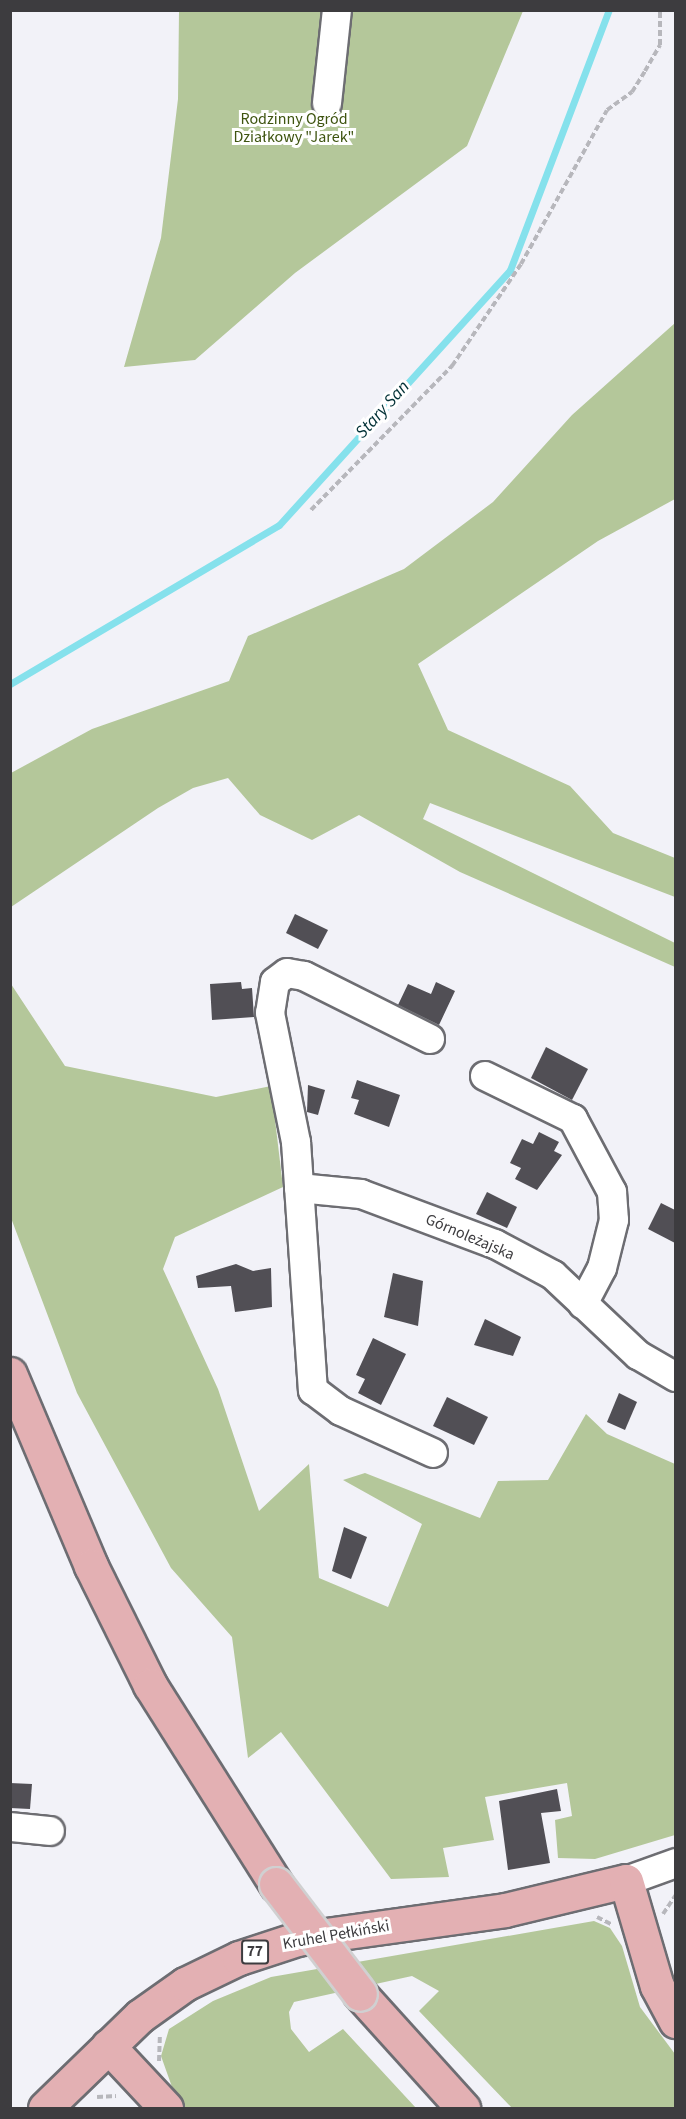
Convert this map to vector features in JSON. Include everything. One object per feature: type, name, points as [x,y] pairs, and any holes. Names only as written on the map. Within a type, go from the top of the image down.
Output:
[{"type":"main road","points":[[10,1374],[91,1566],[150,1684],[276,1884],[360,1994],[463,2109]]},
{"type":"main road","points":[[626,1881],[660,1994],[675,2021]]},
{"type":"main road","name":"Kruhel Pełkiński","points":[[45,2109],[108,2046],[185,1984],[270,1947],[331,1933],[505,1910],[626,1881]]},
{"type":"main road","points":[[108,2046],[166,2109]]},
{"type":"street","points":[[327,103],[337,10]]},
{"type":"street","points":[[430,1039],[304,976],[287,974],[275,982],[270,1013],[299,1188],[313,1390],[341,1411],[433,1452]]},
{"type":"street","points":[[485,1076],[573,1119],[612,1191],[614,1220],[602,1268],[583,1304]]},
{"type":"street","name":"Górnoleżajska","points":[[299,1188],[361,1194],[495,1244],[553,1275],[638,1355],[675,1377]]},
{"type":"street","points":[[10,1827],[50,1831]]},
{"type":"street","name":"Kruhel Pełkiński","points":[[626,1881],[675,1863]]},
{"type":"path","points":[[311,510],[452,366],[521,264],[607,110],[632,92],[645,71],[660,45],[660,10]]},
{"type":"path","points":[[660,1924],[675,1895]]},
{"type":"path","points":[[69,2085],[85,2103],[122,2097]]},
{"type":"green space","name":"Rodzinny Ogród Działkowy \"Jarek\"","points":[[179,11],[523,11],[467,146],[295,273],[195,360],[124,367],[161,238],[178,99]]},
{"type":"green space","points":[[675,323],[675,499],[598,541],[418,664],[448,730],[570,786],[613,833],[675,858],[675,897],[430,803],[423,819],[675,943],[675,967],[460,872],[359,815],[312,840],[260,815],[228,778],[193,788],[158,808],[11,907],[11,773],[92,729],[229,681],[248,636],[404,569],[493,502],[572,415]]},
{"type":"green space","points":[[11,984],[65,1066],[216,1097],[271,1086],[283,1187],[175,1237],[163,1269],[218,1389],[259,1511],[309,1464],[319,1578],[388,1607],[422,1524],[343,1480],[365,1473],[480,1518],[498,1481],[548,1480],[586,1414],[607,1434],[675,1464],[675,1835],[595,1859],[558,1858],[555,1820],[572,1816],[567,1783],[485,1797],[494,1840],[443,1848],[449,1877],[391,1879],[281,1732],[248,1758],[232,1637],[171,1568],[77,1393],[11,1218]]},
{"type":"green space","points":[[594,1921],[610,1928],[622,1946],[640,2007],[675,2054],[675,2108],[512,2108],[419,2011],[439,1991],[412,1976],[294,2002],[289,2012],[291,2029],[309,2052],[343,2029],[416,2108],[184,2108],[168,2092],[172,2087],[161,2056],[169,2029],[213,2001],[271,1977]]},
{"type":"building","points":[[295,914],[328,930],[318,949],[286,933]]},
{"type":"building","points":[[241,982],[242,989],[252,988],[254,1017],[212,1020],[210,984]]},
{"type":"building","points":[[436,982],[455,991],[439,1025],[398,1005],[408,984],[431,994]]},
{"type":"building","points":[[546,1047],[588,1069],[572,1100],[531,1078]]},
{"type":"building","points":[[357,1080],[400,1095],[389,1127],[354,1114],[359,1100],[351,1098]]},
{"type":"building","points":[[308,1085],[325,1090],[318,1115],[307,1112]]},
{"type":"building","points":[[539,1132],[559,1142],[554,1151],[562,1155],[537,1190],[515,1179],[521,1168],[510,1163],[522,1139],[533,1144]]},
{"type":"building","points":[[487,1192],[517,1207],[507,1228],[476,1214]]},
{"type":"building","points":[[661,1203],[675,1210],[675,1243],[648,1229]]},
{"type":"building","points":[[236,1264],[253,1271],[271,1268],[272,1307],[235,1312],[231,1286],[198,1288],[196,1276]]},
{"type":"building","points":[[393,1273],[423,1281],[418,1326],[384,1317]]},
{"type":"building","points":[[485,1319],[521,1337],[513,1356],[474,1345]]},
{"type":"building","points":[[373,1338],[406,1354],[381,1405],[358,1393],[365,1379],[356,1375]]},
{"type":"building","points":[[619,1393],[637,1402],[625,1430],[607,1422]]},
{"type":"building","points":[[447,1397],[488,1417],[474,1445],[433,1426]]},
{"type":"building","points":[[344,1527],[367,1537],[351,1579],[332,1571]]},
{"type":"building","points":[[10,1783],[32,1784],[30,1809],[10,1808]]},
{"type":"building","points":[[557,1789],[561,1811],[541,1813],[550,1863],[508,1870],[499,1801]]},
{"type":"waterway","name":"Stary San","points":[[10,684],[279,525],[510,270],[609,10]]}]
